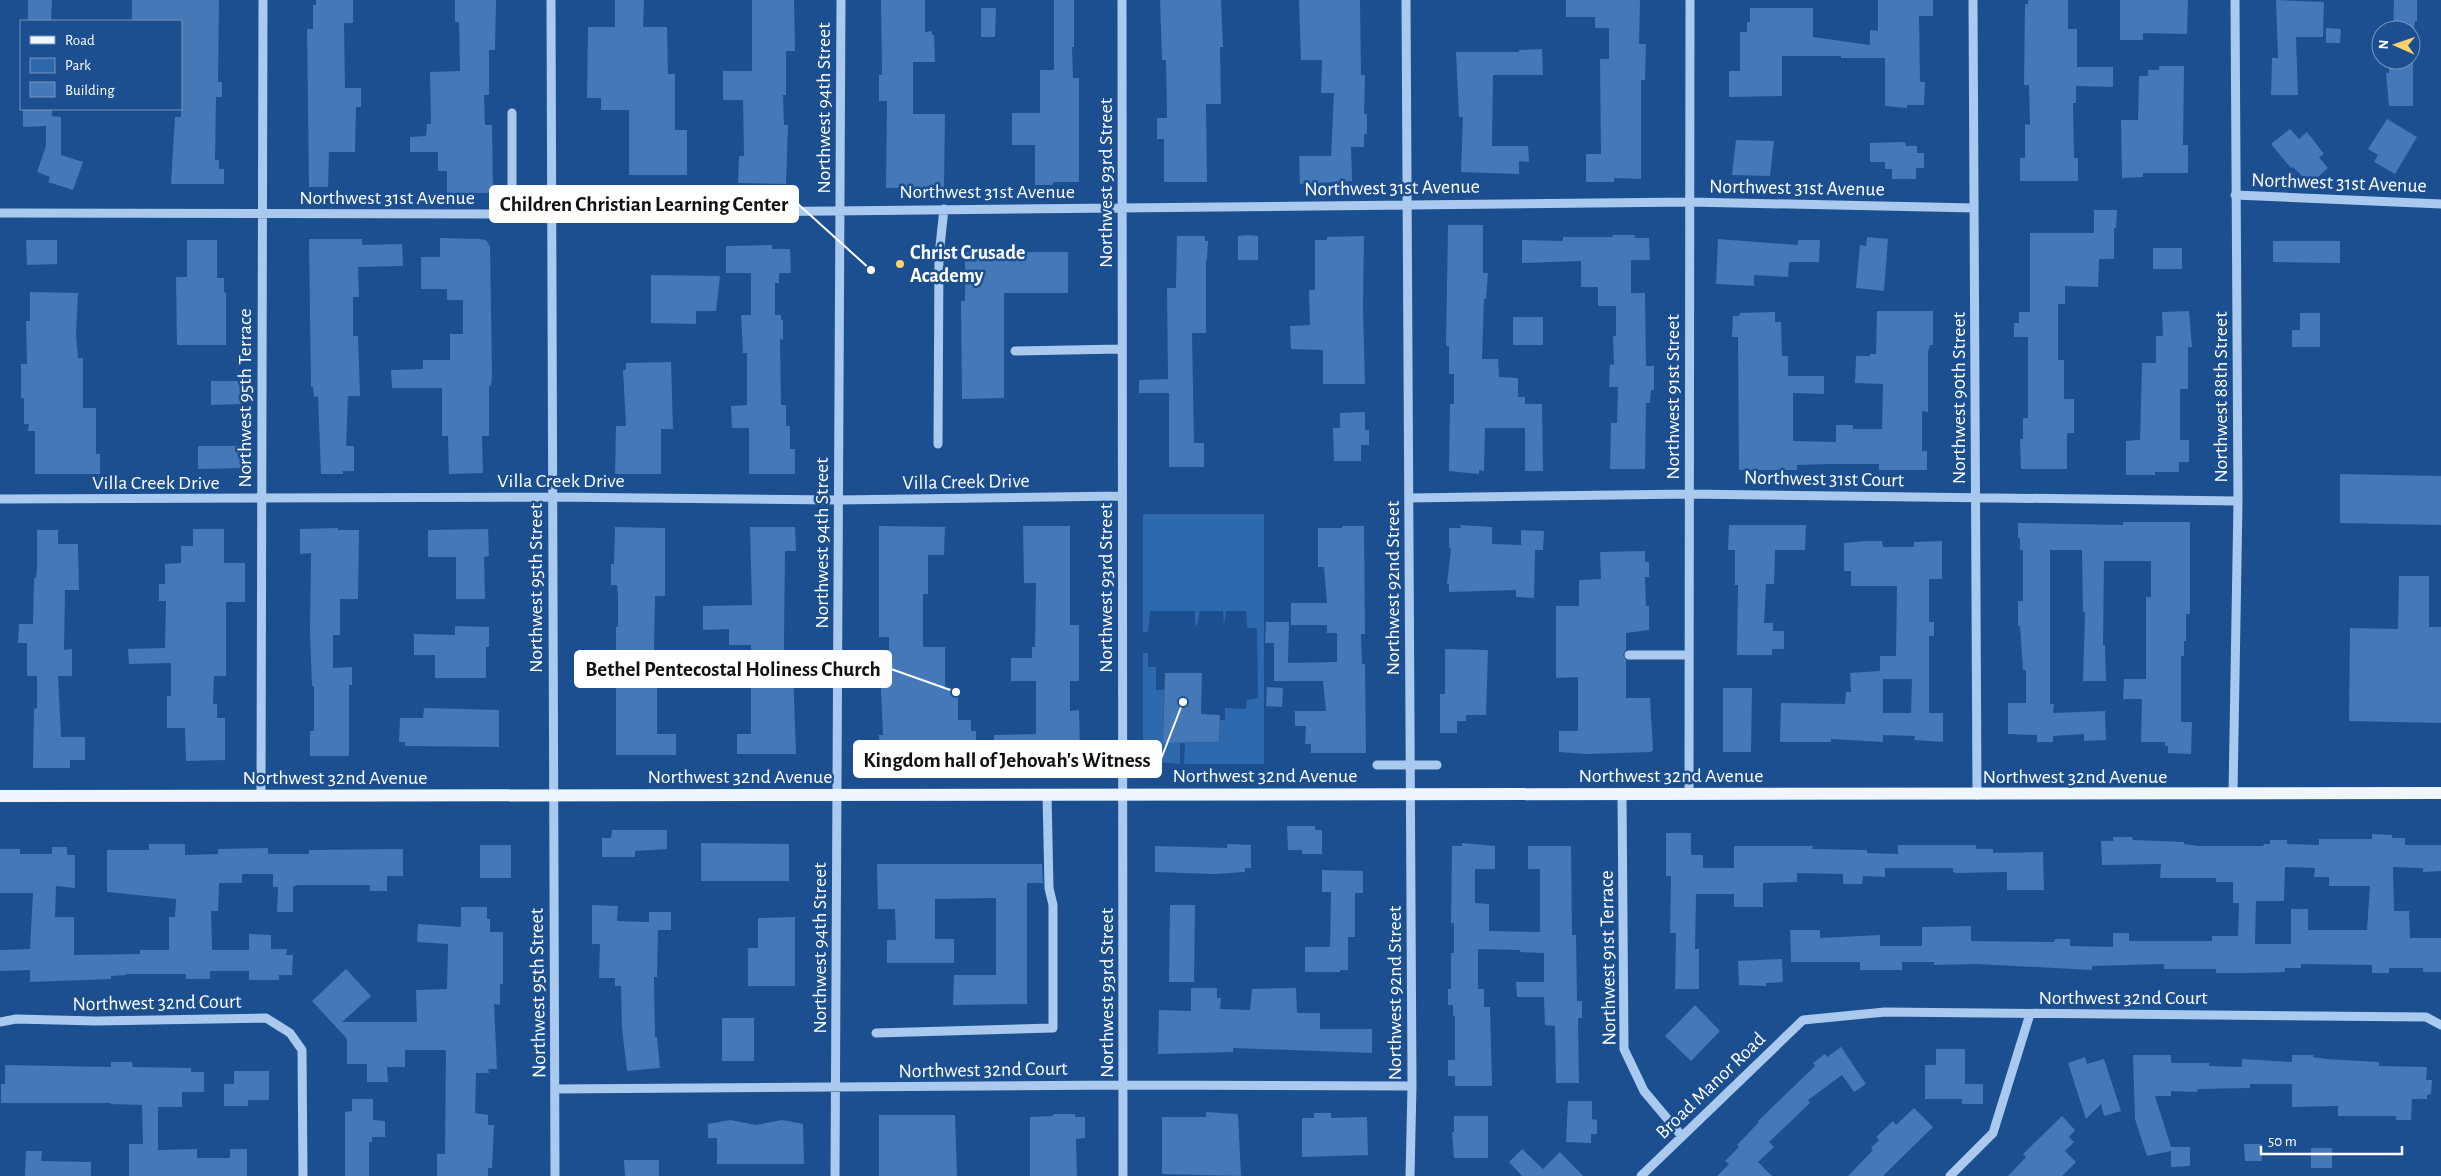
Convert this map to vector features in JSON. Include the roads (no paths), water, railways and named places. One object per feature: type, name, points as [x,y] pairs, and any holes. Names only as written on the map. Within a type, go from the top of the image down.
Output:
[{"type":"main road","name":"Northwest 32nd Avenue","points":[[0,796],[2441,793]]},
{"type":"street","name":"Northwest 95th Terrace","points":[[260,796],[263,0]]},
{"type":"street","name":"Northwest 95th Street","points":[[551,0],[552,795],[555,1176]]},
{"type":"street","name":"Northwest 94th Street","points":[[835,1176],[840,0]]},
{"type":"street","name":"Northwest 93rd Street","points":[[1122,0],[1123,1176]]},
{"type":"street","name":"Northwest 92nd Street","points":[[1406,0],[1412,1086],[1410,1176]]},
{"type":"street","name":"Northwest 91st Street","points":[[1689,794],[1690,0]]},
{"type":"street","name":"Northwest 90th Street","points":[[1974,0],[1977,795]]},
{"type":"street","name":"Northwest 88th Street","points":[[2233,794],[2238,501],[2235,0]]},
{"type":"street","points":[[512,113],[512,214]]},
{"type":"street","name":"Northwest 31st Avenue","points":[[2235,195],[2441,204]]},
{"type":"street","name":"Northwest 31st Avenue","points":[[0,214],[552,214],[1690,202],[1974,208]]},
{"type":"street","points":[[938,444],[938,255],[944,209]]},
{"type":"street","points":[[1014,351],[1122,349]]},
{"type":"street","name":"Northwest 31st Court","points":[[1409,498],[1689,494],[2238,501]]},
{"type":"street","name":"Villa Creek Drive","points":[[0,499],[262,500],[552,497],[838,500],[1122,496]]},
{"type":"street","points":[[1629,655],[1689,655]]},
{"type":"street","points":[[1377,765],[1437,765]]},
{"type":"street","points":[[876,1033],[1053,1028],[1053,905],[1049,888],[1047,794]]},
{"type":"street","name":"Northwest 91st Terrace","points":[[1622,794],[1624,1049],[1644,1091],[1681,1135]]},
{"type":"street","name":"Northwest 32nd Court","points":[[1803,1020],[1885,1012],[2426,1017],[2441,1025]]},
{"type":"street","points":[[1950,1176],[1993,1133],[2030,1014]]},
{"type":"street","name":"Northwest 32nd Court","points":[[0,1022],[16,1019],[96,1021],[266,1018],[290,1033],[302,1050],[303,1176]]},
{"type":"street","name":"Broad Manor Road","points":[[1641,1176],[1681,1135],[1803,1020]]},
{"type":"street","name":"Northwest 32nd Court","points":[[555,1089],[1124,1085],[1412,1086]]},
{"type":"place","name":"Christ Crusade Academy","points":[[900,264]]},
{"type":"place","name":"Children Christian Learning Center","points":[[871,270]]},
{"type":"place","name":"Bethel Pentecostal Holiness Church","points":[[956,692]]},
{"type":"place","name":"Kingdom hall of Jehovah's Witness","points":[[1183,702]]}]
